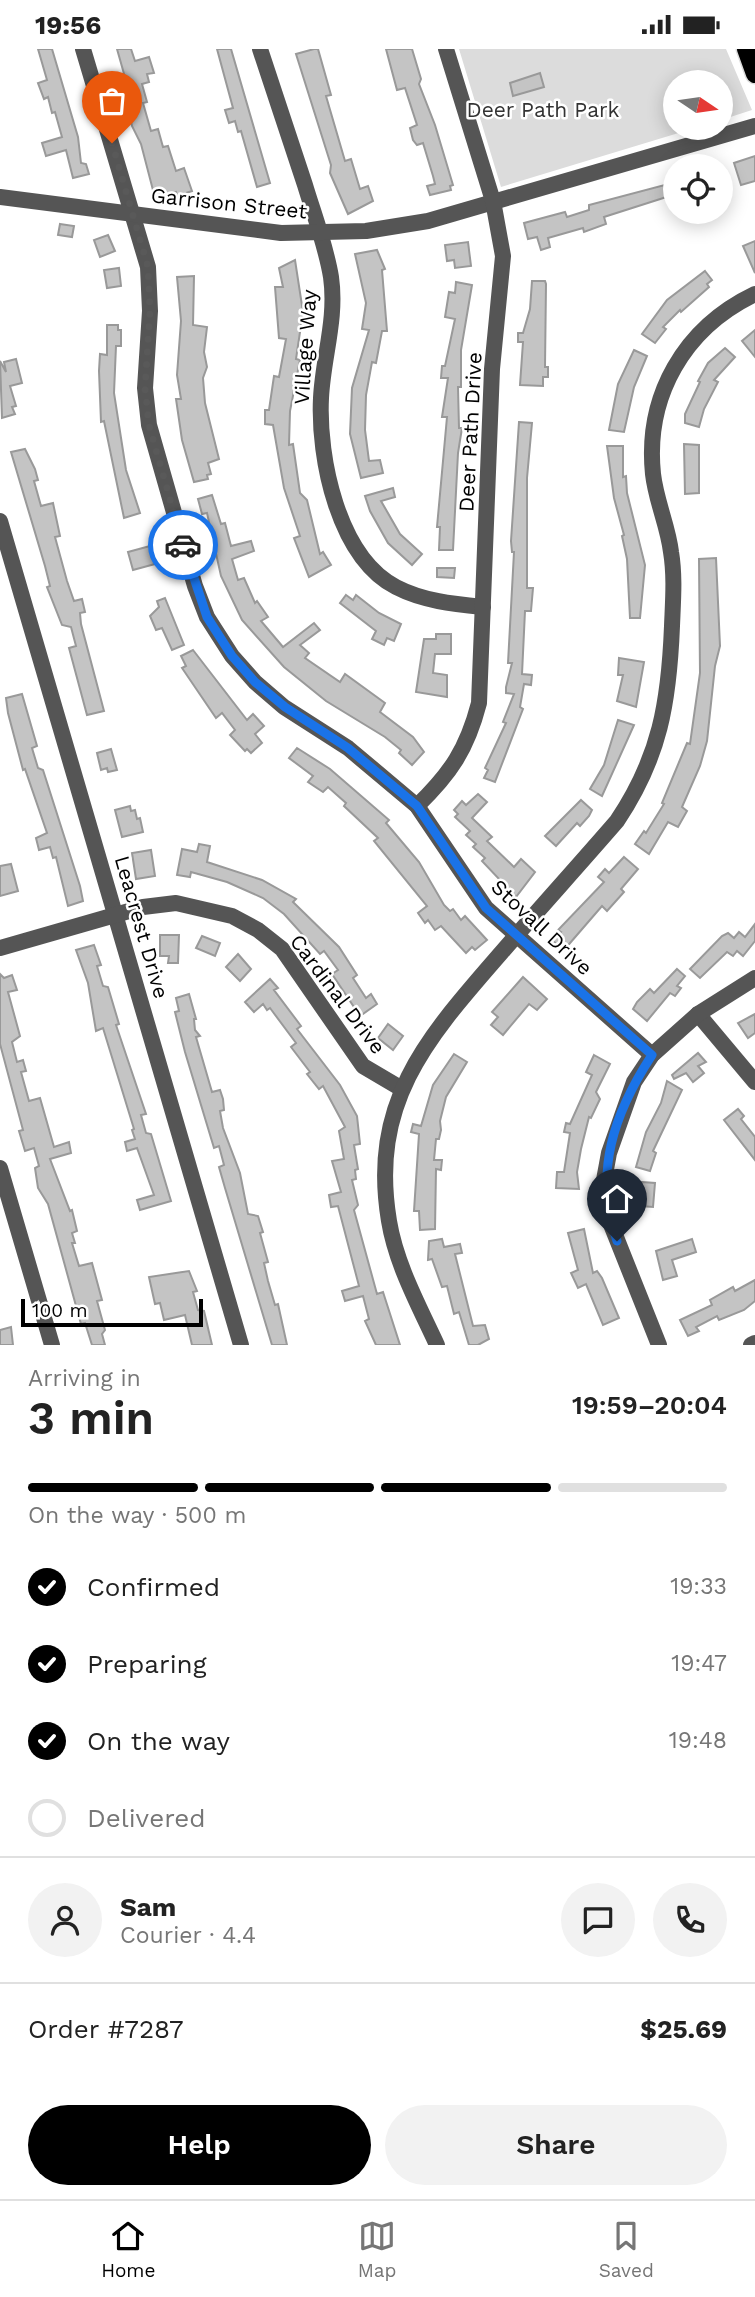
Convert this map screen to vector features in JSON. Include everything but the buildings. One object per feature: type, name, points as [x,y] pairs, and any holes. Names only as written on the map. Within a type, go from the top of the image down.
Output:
[{"type":"main road","points":[[746,49],[755,74]]},
{"type":"street","name":"Stovall Drive","points":[[83,49],[148,267],[150,311],[145,388],[149,425],[195,586],[207,617],[232,656],[255,682],[285,707],[348,748],[417,806],[473,892],[516,935],[652,1055]]},
{"type":"street","name":"Village Way","points":[[260,49],[320,233],[331,277],[333,310],[321,398],[321,423],[327,469],[346,530],[375,572],[394,586],[421,598],[483,607]]},
{"type":"street","name":"Deer Path Drive","points":[[417,806],[447,776],[470,737],[479,703],[492,369],[503,256],[493,201],[446,49]]},
{"type":"street","name":"Garrison Street","points":[[0,197],[281,233],[320,233],[406,226],[755,126]]},
{"type":"street","points":[[437,1345],[398,1256],[389,1224],[386,1166],[391,1126],[402,1089],[428,1039],[617,821],[636,792],[652,756],[664,718],[668,689],[673,587],[671,551],[653,475],[653,435],[657,402],[671,369],[694,339],[712,320],[755,294]]},
{"type":"street","name":"Leacrest Drive","points":[[0,521],[241,1345]]},
{"type":"street","name":"Cardinal Drive","points":[[0,948],[143,907],[176,903],[232,916],[258,930],[282,949],[304,977],[349,1050],[363,1066],[402,1089]]},
{"type":"street","points":[[659,1345],[610,1222],[604,1180],[619,1118],[634,1082],[652,1055],[698,1014],[755,978]]},
{"type":"street","points":[[698,1014],[755,1082]]},
{"type":"street","points":[[0,1168],[52,1345]]},
{"type":"green space","name":"Deer Path Park","points":[[459,49],[726,49],[752,110],[733,116],[733,70],[663,70],[663,138],[501,187]]},
{"type":"way so far","points":[[112,143],[148,267],[150,311],[145,388],[149,425],[183,545]]},
{"type":"route","points":[[183,545],[207,617],[232,656],[255,682],[285,707],[348,748],[417,806],[486,908],[652,1055],[634,1082],[608,1153],[604,1180],[610,1222],[617,1241]]}]
